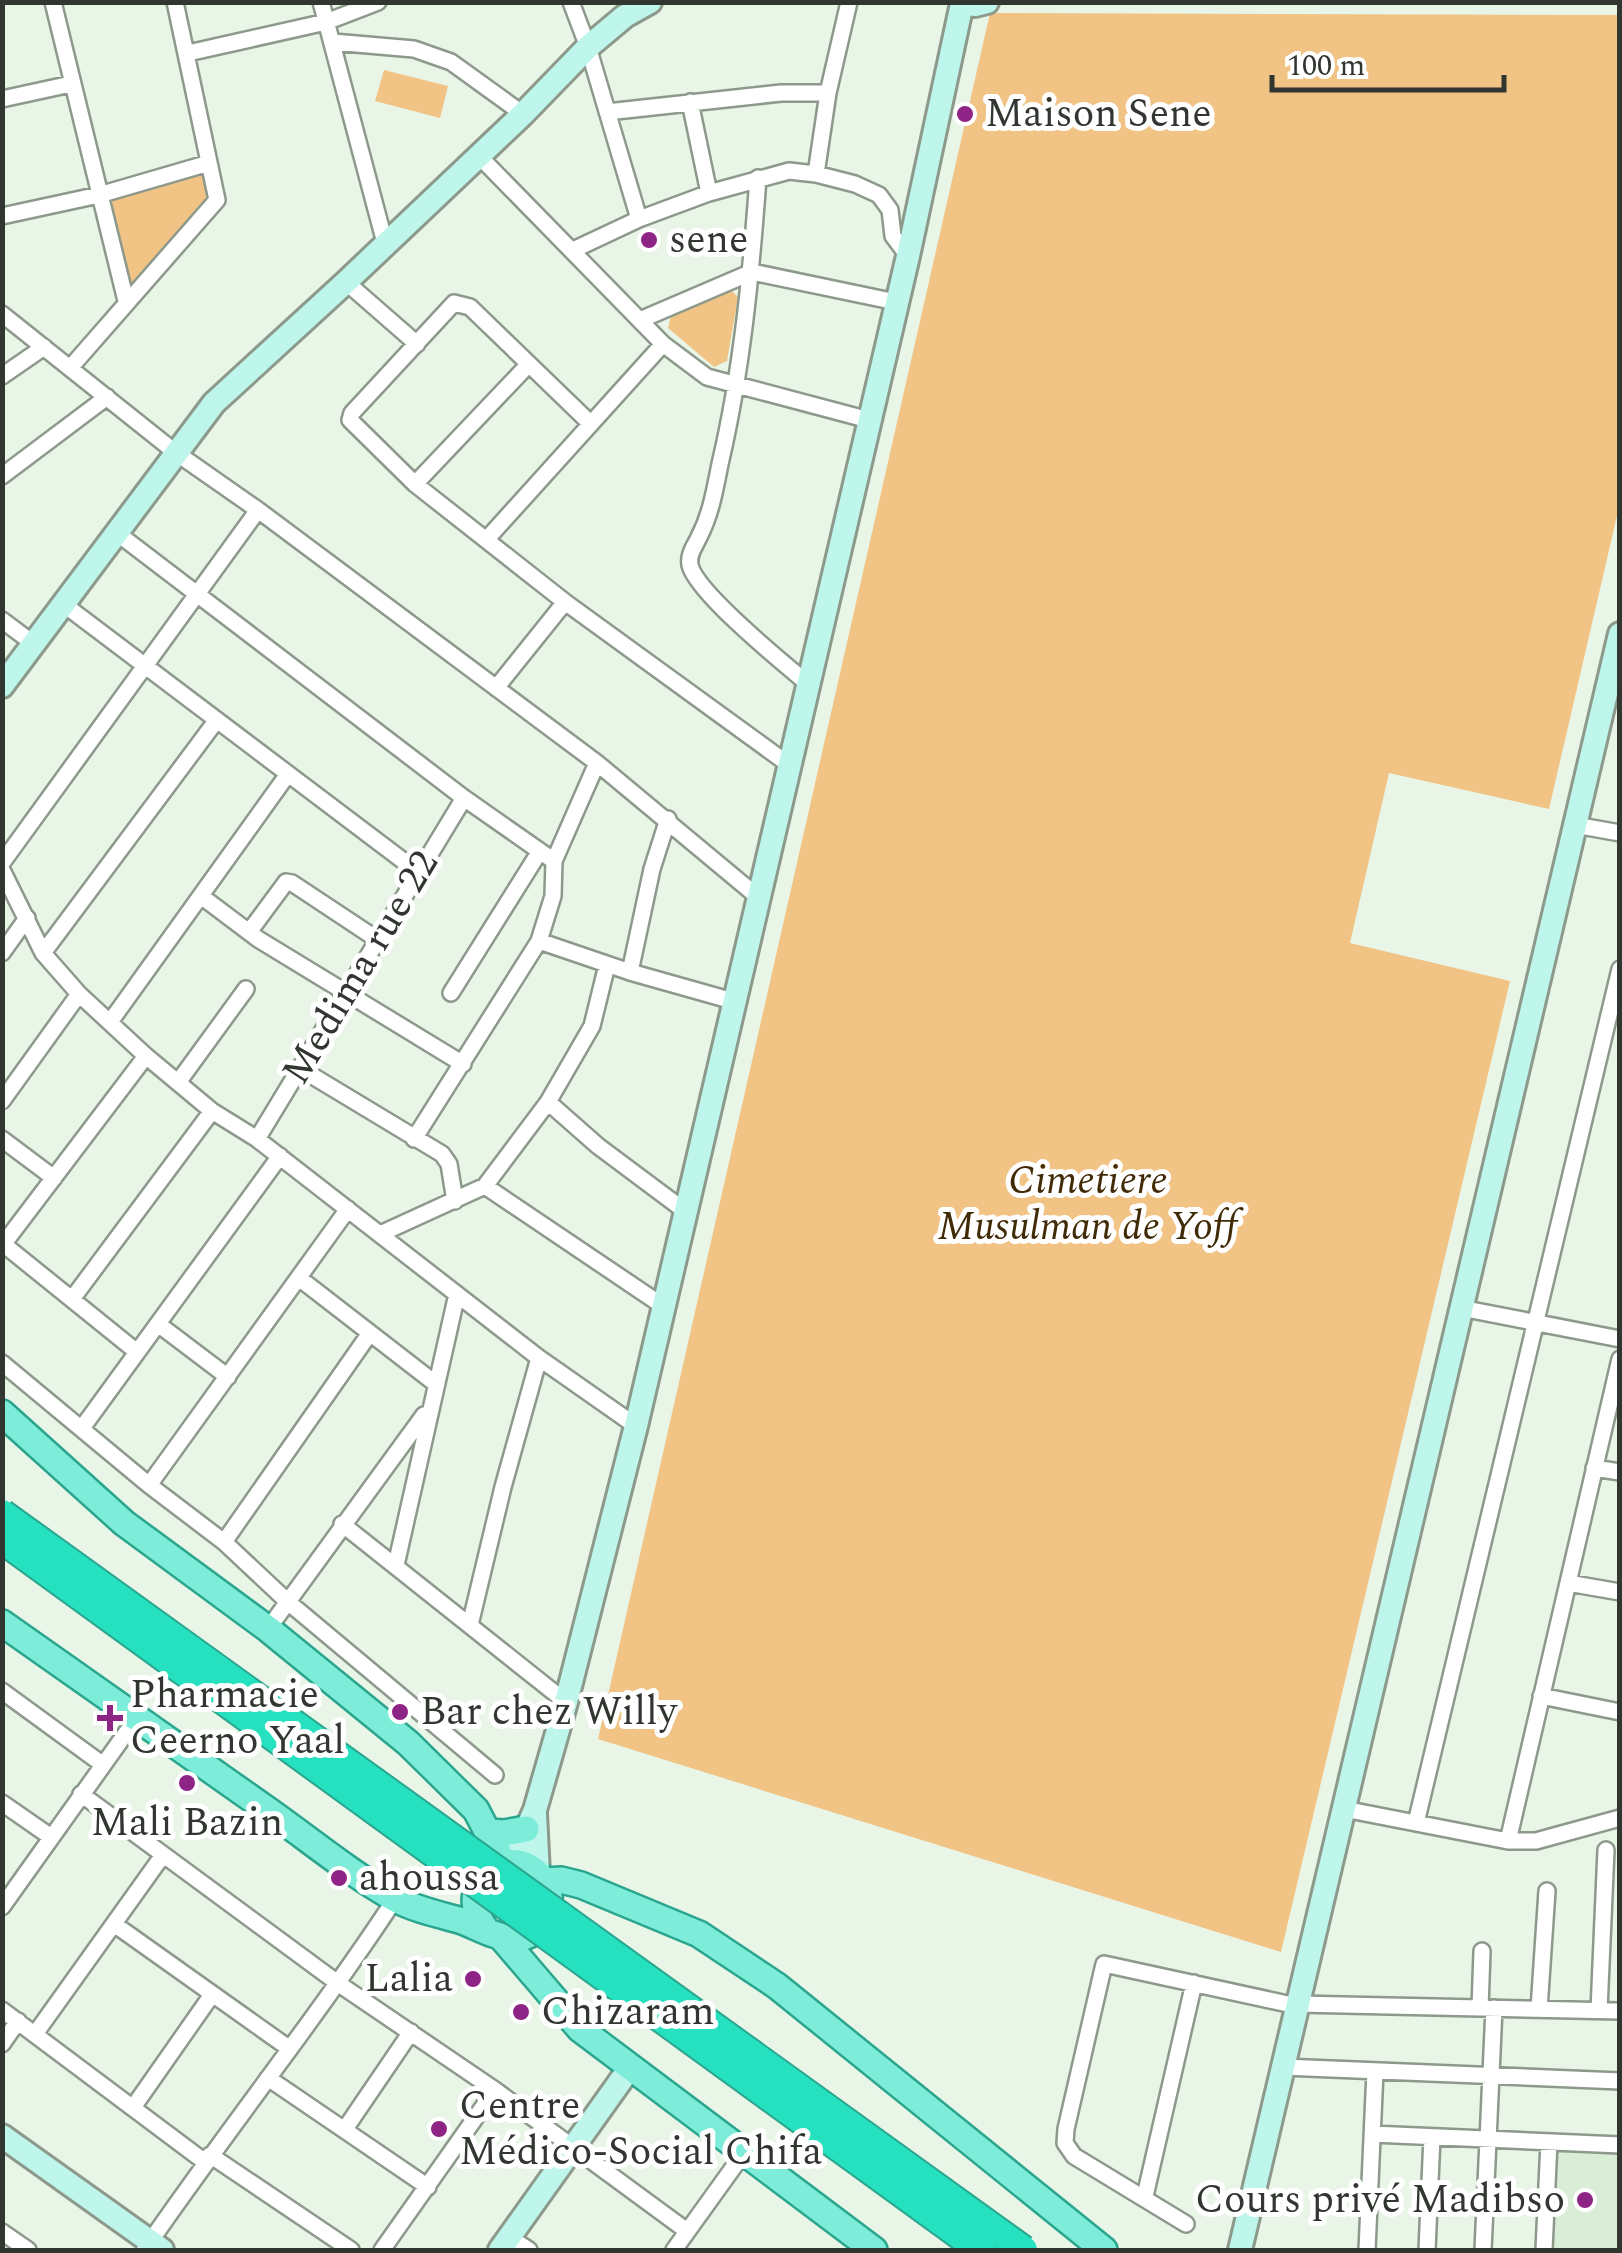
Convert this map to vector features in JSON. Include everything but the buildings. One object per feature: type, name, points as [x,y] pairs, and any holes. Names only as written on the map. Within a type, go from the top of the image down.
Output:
[{"type":"highway","points":[[2,1514],[1022,2250]]},
{"type":"highway","points":[[2,1539],[980,2250]]},
{"type":"main road","points":[[2,1414],[124,1522],[408,1742],[483,1821],[504,1833],[530,1820]]},
{"type":"main road","points":[[2,1622],[402,1902],[512,1939],[531,1934],[544,1920],[544,1885],[521,1864],[402,1902]]},
{"type":"main road","points":[[483,1821],[494,1873],[475,1912],[580,2029],[874,2250]]},
{"type":"main road","points":[[544,1885],[561,1880],[581,1885],[699,1934],[777,1986],[1104,2250]]},
{"type":"main road","points":[[531,1934],[547,1992]]},
{"type":"street","points":[[52,2],[126,301]]},
{"type":"street","points":[[70,368],[214,206],[217,194],[175,2]]},
{"type":"street","points":[[321,2],[385,243]]},
{"type":"street","points":[[188,54],[326,22],[378,2]]},
{"type":"street","points":[[571,2],[588,46],[639,219]]},
{"type":"street","points":[[2,686],[214,403],[522,114],[588,46],[625,16],[650,2]]},
{"type":"street","points":[[816,174],[828,93],[849,2]]},
{"type":"street","points":[[494,1873],[530,1820],[566,1702],[636,1426],[957,34],[970,5]]},
{"type":"street","points":[[333,42],[414,49],[452,62],[522,114]]},
{"type":"street","points":[[2,99],[71,84]]},
{"type":"street","points":[[607,112],[781,93],[828,93]]},
{"type":"street","points":[[690,102],[710,193]]},
{"type":"street","points":[[478,155],[664,344],[707,377],[868,420]]},
{"type":"street","points":[[2,216],[100,195],[209,163]]},
{"type":"street","points":[[573,250],[639,219],[710,193],[788,172],[816,174],[879,195],[890,210],[893,236],[908,256]]},
{"type":"street","points":[[758,178],[738,387],[710,514],[690,553],[690,566],[748,634],[807,684]]},
{"type":"street","points":[[640,320],[752,272],[896,302]]},
{"type":"street","points":[[346,282],[417,344]]},
{"type":"street","points":[[591,424],[461,302],[454,303],[352,413],[350,420],[415,484],[486,540],[788,764]]},
{"type":"street","points":[[2,314],[174,452],[258,510],[597,763],[758,897]]},
{"type":"street","points":[[486,540],[664,344]]},
{"type":"street","points":[[2,376],[44,347]]},
{"type":"street","points":[[415,484],[528,365]]},
{"type":"street","points":[[2,476],[107,398]]},
{"type":"street","points":[[258,510],[2,866],[43,952],[79,994],[146,1056],[212,1111],[280,1156],[539,1358],[636,1426]]},
{"type":"street","points":[[116,533],[464,798],[554,861]]},
{"type":"street","points":[[496,688],[565,602]]},
{"type":"street","points":[[62,604],[418,872]]},
{"type":"street","points":[[2,620],[34,644]]},
{"type":"street","points":[[1240,2250],[1620,634]]},
{"type":"street","points":[[43,952],[216,721]]},
{"type":"street","points":[[414,1139],[539,940],[553,896],[554,861],[597,763]]},
{"type":"street","points":[[110,1022],[288,774]]},
{"type":"street","name":"Medima rue 22","points":[[257,1139],[464,798]]},
{"type":"street","points":[[630,972],[652,869],[668,819]]},
{"type":"street","points":[[1575,825],[1620,833]]},
{"type":"street","points":[[451,992],[540,851]]},
{"type":"street","points":[[249,932],[282,887],[292,882],[378,940]]},
{"type":"street","points":[[201,896],[249,932],[463,1064]]},
{"type":"street","points":[[2,953],[27,918]]},
{"type":"street","points":[[539,940],[607,965],[733,1001]]},
{"type":"street","points":[[380,1234],[485,1186],[548,1102],[592,1026],[607,965]]},
{"type":"street","points":[[1416,1823],[1620,970]]},
{"type":"street","points":[[179,1081],[246,988]]},
{"type":"street","points":[[2,1101],[79,994]]},
{"type":"street","points":[[138,1352],[3,1244],[146,1056]]},
{"type":"street","points":[[301,1069],[442,1154],[449,1164],[454,1201]]},
{"type":"street","points":[[548,1102],[598,1146],[685,1211]]},
{"type":"street","points":[[72,1299],[212,1111]]},
{"type":"street","points":[[2,1140],[54,1178]]},
{"type":"street","points":[[82,1428],[280,1156]]},
{"type":"street","points":[[485,1186],[663,1306]]},
{"type":"street","points":[[149,1485],[348,1209]]},
{"type":"street","points":[[298,1278],[436,1384]]},
{"type":"street","points":[[396,1565],[458,1294]]},
{"type":"street","points":[[1461,1308],[1620,1338]]},
{"type":"street","points":[[158,1324],[228,1377]]},
{"type":"street","points":[[224,1542],[370,1333]]},
{"type":"street","points":[[470,1625],[502,1487],[539,1358]]},
{"type":"street","points":[[1508,1841],[1620,1360]]},
{"type":"street","points":[[2,1363],[224,1542],[288,1602],[495,1776]]},
{"type":"street","points":[[268,1630],[430,1408]]},
{"type":"street","points":[[1594,1468],[1620,1472]]},
{"type":"street","points":[[342,1524],[566,1702]]},
{"type":"street","points":[[1568,1583],[1620,1592]]},
{"type":"street","points":[[2,1691],[102,1764]]},
{"type":"street","points":[[1541,1696],[1620,1712]]},
{"type":"street","points":[[2,1907],[136,1719]]},
{"type":"street","points":[[81,1794],[338,1984],[495,2090],[688,2231]]},
{"type":"street","points":[[2,1803],[51,1837]]},
{"type":"street","points":[[1344,1809],[1508,1841],[1536,1841],[1620,1818]]},
{"type":"street","points":[[530,1820],[544,1885]]},
{"type":"street","points":[[1599,2010],[1606,1850]]},
{"type":"street","points":[[35,2034],[163,1855]]},
{"type":"street","points":[[1538,2009],[1547,1890]]},
{"type":"street","points":[[3,2136],[152,2248],[207,2159],[402,1902]]},
{"type":"street","points":[[114,1924],[290,2049]]},
{"type":"street","points":[[1482,1951],[1491,2075],[1483,2250]]},
{"type":"street","points":[[1186,2224],[1146,2196],[1074,2156],[1066,2143],[1104,1964],[1298,2005],[1620,2011]]},
{"type":"street","points":[[1146,2196],[1194,1982]]},
{"type":"street","points":[[134,2106],[211,1996]]},
{"type":"street","points":[[2,2010],[207,2159],[352,2250]]},
{"type":"street","points":[[2,2044],[18,2021]]},
{"type":"street","points":[[345,2128],[411,2032]]},
{"type":"street","points":[[1283,2067],[1620,2081]]},
{"type":"street","points":[[512,2246],[572,2149],[629,2069]]},
{"type":"street","points":[[1367,2250],[1375,2071]]},
{"type":"street","points":[[268,2078],[428,2187]]},
{"type":"street","points":[[382,2250],[495,2090]]},
{"type":"street","points":[[1372,2134],[1620,2145]]},
{"type":"street","points":[[1427,2250],[1432,2137]]},
{"type":"street","points":[[1544,2250],[1549,2142]]},
{"type":"street","points":[[674,2250],[743,2154]]},
{"type":"street","points":[[2,2232],[28,2250]]},
{"type":"shaded area","name":"Cours privé Madibso","points":[[1553,2146],[1619,2150],[1619,2250],[1548,2250]]},
{"type":"green space","name":"Cimetiere Musulman de Yoff","points":[[990,13],[1619,15],[1619,507],[1549,809],[1389,773],[1350,943],[1510,981],[1281,1952],[598,1739]]},
{"type":"green space","points":[[384,70],[448,86],[440,118],[375,101]]},
{"type":"green space","points":[[205,171],[211,199],[130,288],[108,199]]},
{"type":"green space","points":[[730,289],[738,297],[727,361],[714,367],[668,328],[671,315]]},
{"type":"place","name":"Maison Sene","points":[[965,114]]},
{"type":"place","name":"sene","points":[[649,240]]},
{"type":"place","name":"Bar chez Willy","points":[[400,1712]]},
{"type":"place","name":"Pharmacie Ceerno Yaal","points":[[110,1718]]},
{"type":"place","name":"Mali Bazin","points":[[187,1783]]},
{"type":"place","name":"ahoussa","points":[[339,1878]]},
{"type":"place","name":"Lalia","points":[[473,1979]]},
{"type":"place","name":"Chizaram","points":[[521,2012]]},
{"type":"place","name":"Centre Médico-Social Chifa","points":[[439,2129]]},
{"type":"place","name":"Cours privé Madibso","points":[[1585,2200]]}]
